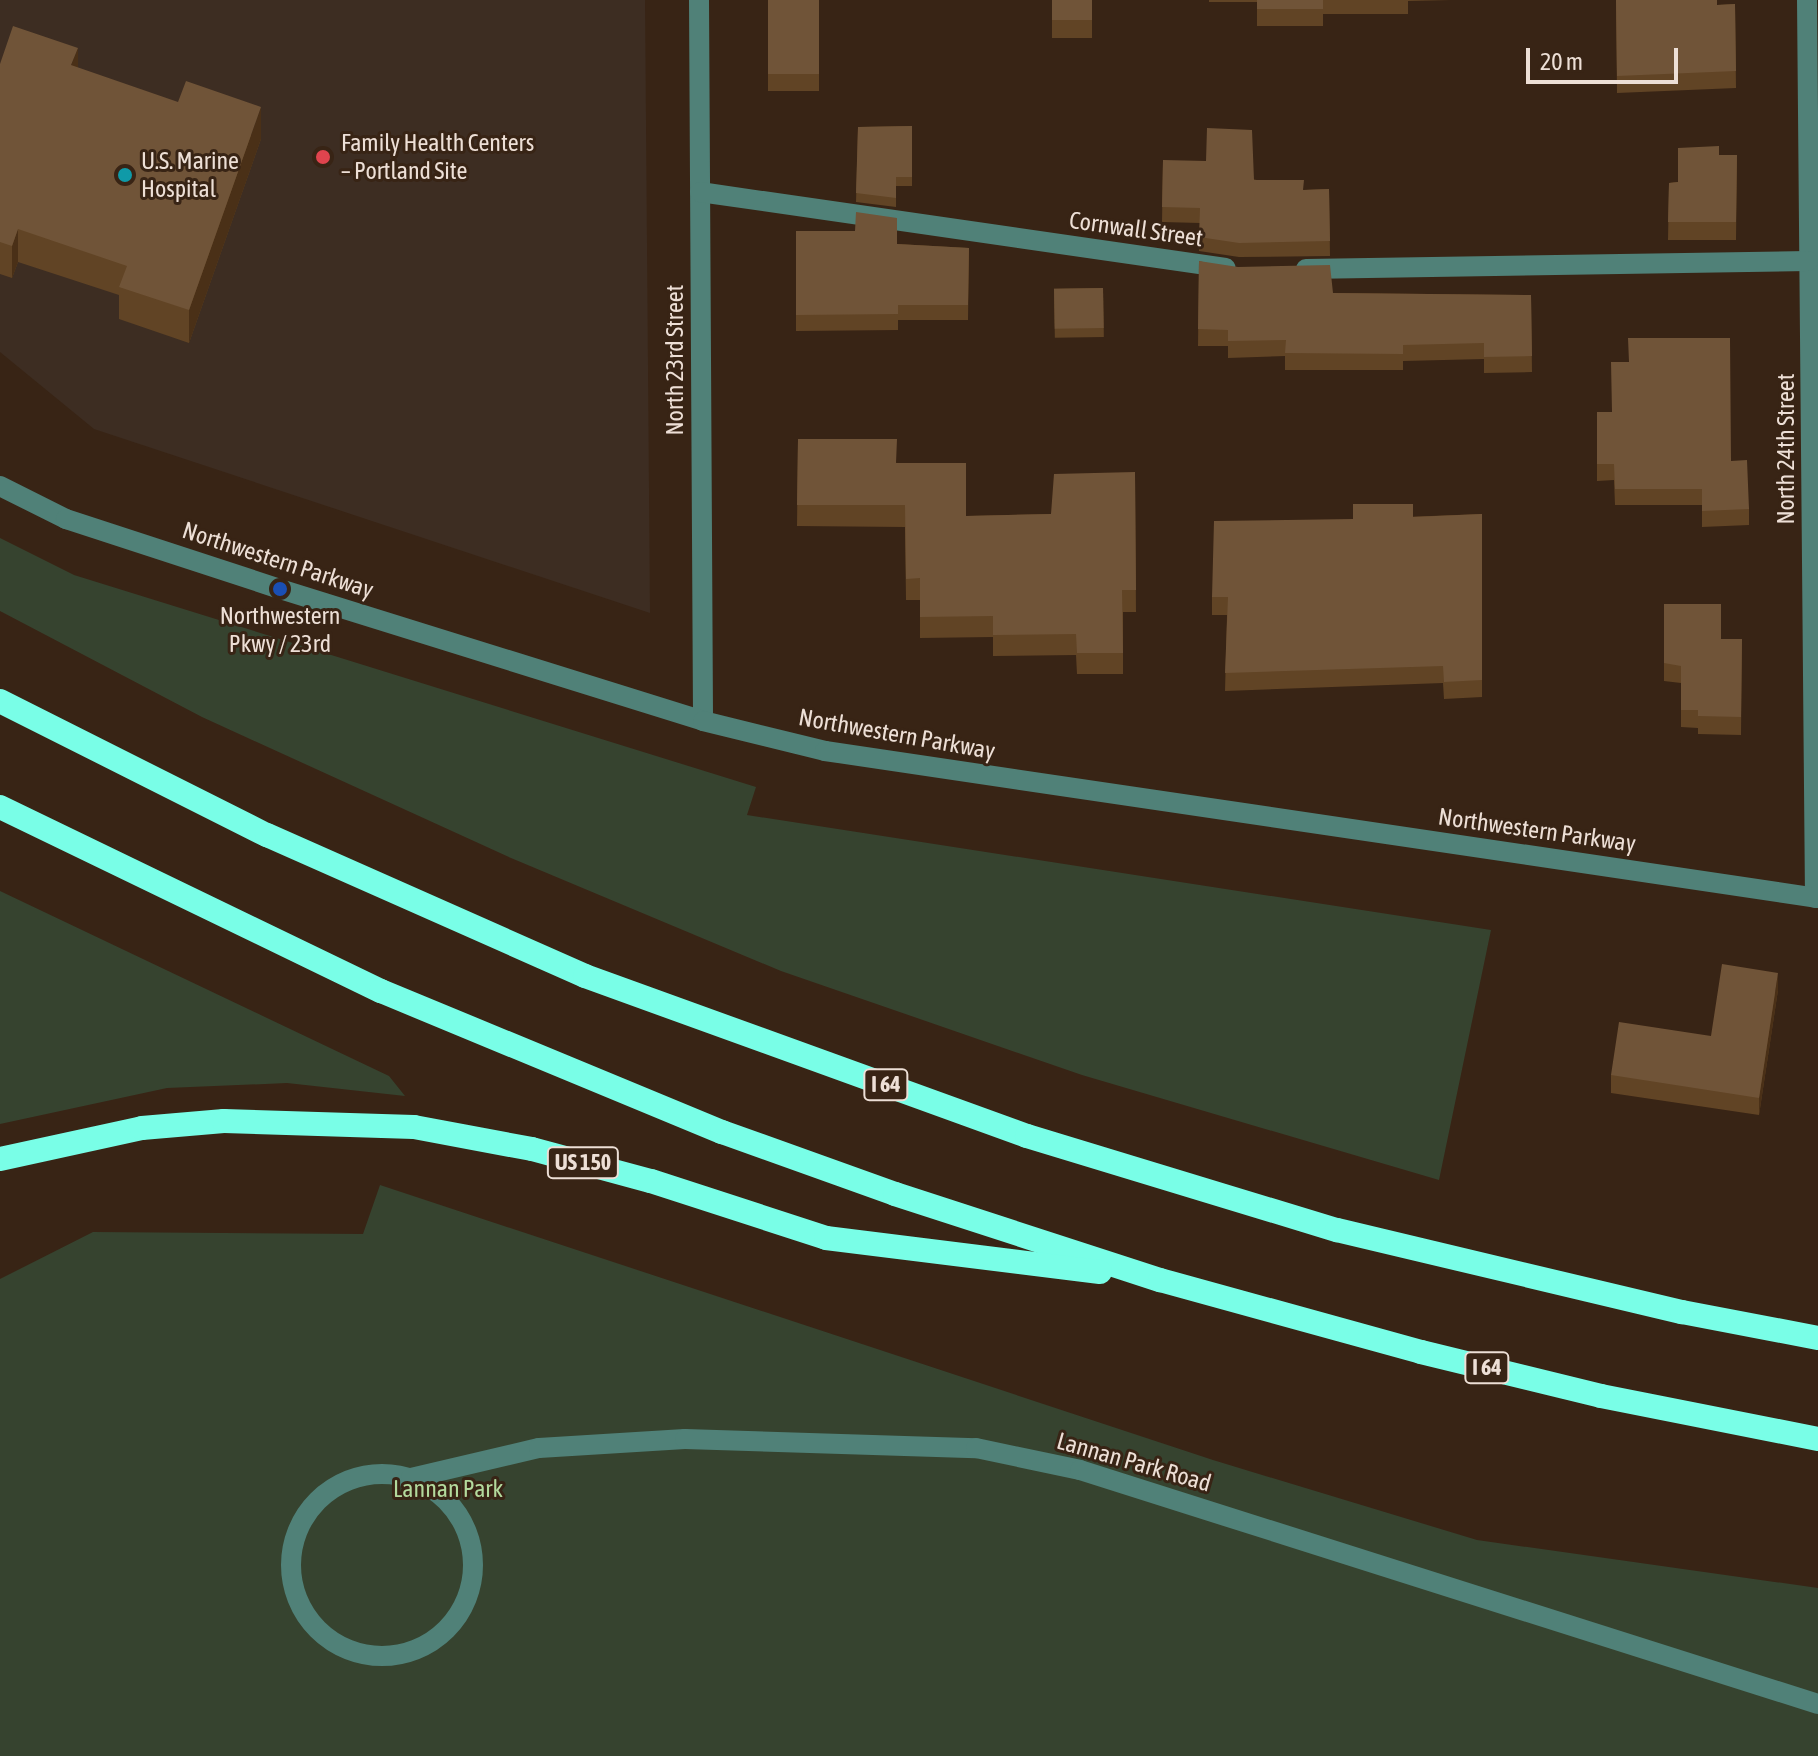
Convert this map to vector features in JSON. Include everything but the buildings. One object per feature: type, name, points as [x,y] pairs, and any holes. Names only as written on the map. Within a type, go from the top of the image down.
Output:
[{"type":"highway","name":"I 64","points":[[0,701],[267,835],[585,976],[1027,1136],[1337,1230],[1682,1312],[1818,1338]]},
{"type":"highway","name":"I 64","points":[[0,807],[356,979],[722,1132],[1160,1280],[1541,1381],[1818,1439]]},
{"type":"highway","name":"US 150","points":[[0,1159],[142,1128],[224,1121],[414,1127],[532,1149],[651,1181],[826,1238],[1160,1280]]},
{"type":"street","name":"North 23rd Street","points":[[699,0],[703,721]]},
{"type":"street","name":"North 24th Street","points":[[1807,0],[1808,261],[1814,316],[1816,898]]},
{"type":"street","name":"Cornwall Street","points":[[700,192],[1254,270]]},
{"type":"street","points":[[1286,269],[1808,261]]},
{"type":"street","name":"Northwestern Parkway","points":[[0,486],[66,519],[703,721],[825,751],[1816,898]]},
{"type":"street","name":"Lannan Park Road","points":[[411,1478],[438,1492],[465,1528],[474,1573],[466,1602],[450,1628],[425,1646],[396,1655],[366,1656],[337,1646],[314,1627],[294,1587],[293,1543],[305,1515],[325,1493],[351,1479],[381,1473],[411,1478],[539,1448],[685,1439],[976,1448],[1080,1470],[1818,1704]]},
{"type":"shaded area","name":"Family Health Centers – Portland Site","points":[[0,0],[645,0],[650,613],[94,429],[0,352]]},
{"type":"green space","points":[[0,538],[74,575],[756,787],[747,815],[1491,930],[1439,1180],[1082,1075],[781,971],[511,858],[202,717],[0,611]]},
{"type":"green space","points":[[0,891],[389,1076],[405,1096],[287,1083],[167,1088],[0,1124]]},
{"type":"green space","name":"Lannan Park","points":[[380,1185],[1213,1460],[1477,1540],[1818,1588],[1818,1756],[0,1756],[0,1279],[93,1232],[363,1234]]},
{"type":"place","name":"Family Health Centers – Portland Site","points":[[323,157]]},
{"type":"place","name":"U.S. Marine Hospital","points":[[125,175]]},
{"type":"place","name":"Northwestern Pkwy / 23rd","points":[[280,589]]}]
